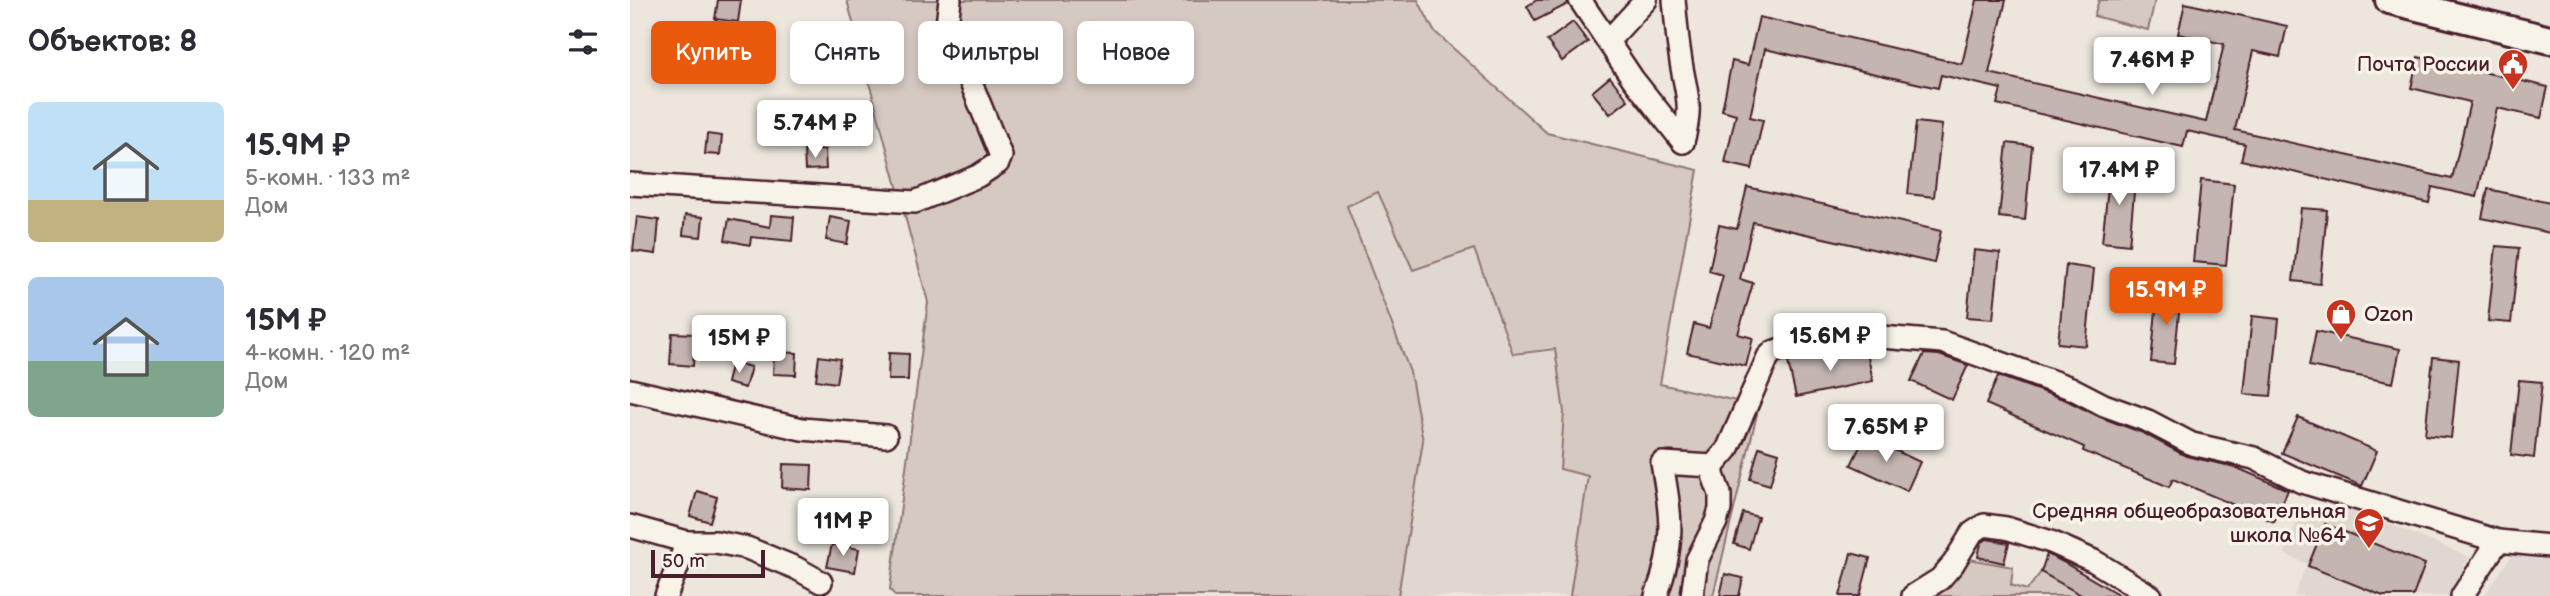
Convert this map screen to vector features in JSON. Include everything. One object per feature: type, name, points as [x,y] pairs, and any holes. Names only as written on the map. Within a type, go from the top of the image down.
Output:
[{"type":"main road","points":[[2389,0],[2550,40]]},
{"type":"street","points":[[1580,0],[1633,79],[1683,142],[1690,109],[1689,90],[1680,58],[1674,0]]},
{"type":"street","points":[[1608,41],[1646,0]]},
{"type":"street","points":[[630,184],[915,202],[978,176],[998,163],[1001,156],[954,44],[943,1]]},
{"type":"street","points":[[1692,596],[1694,570],[1720,509],[1720,494],[1713,475],[1713,466],[1727,450],[1768,357],[1773,352],[1881,337],[1942,342],[2071,388],[2104,405],[2148,421],[2192,444],[2254,458],[2302,482],[2401,514],[2498,541],[2550,546]]},
{"type":"street","points":[[630,390],[802,429],[886,436]]},
{"type":"street","points":[[1656,596],[1665,574],[1672,535],[1662,463],[1713,466]]},
{"type":"street","points":[[1913,596],[1940,579],[1953,564],[1972,533],[1984,525],[2006,528],[2051,542],[2094,561],[2151,596]]},
{"type":"street","points":[[630,526],[687,542],[716,542],[747,548],[796,568],[821,582]]},
{"type":"street","points":[[2462,596],[2498,541]]},
{"type":"street","points":[[666,596],[687,542]]},
{"type":"shaded area","points":[[847,0],[1418,0],[1434,31],[1547,133],[1698,170],[1660,384],[1759,406],[1713,596],[1570,596],[1588,476],[1560,469],[1564,412],[1555,349],[1513,354],[1474,249],[1413,270],[1378,192],[1347,206],[1410,372],[1423,441],[1398,596],[895,596],[890,589],[928,302],[870,84],[904,84],[904,21],[853,21]]},
{"type":"shaded area","points":[[2099,0],[2155,0],[2148,30],[2094,16]]},
{"type":"shaded area","points":[[1378,191],[1474,249],[1512,354],[1555,348],[1564,412],[1560,468],[1588,476],[1570,596],[1398,596],[1423,441],[1347,206]]},
{"type":"shaded area","name":"Средняя общеобразовательная школа №64","points":[[2334,501],[2469,557],[2449,596],[2294,596],[2307,564],[2285,554],[2299,517]]},
{"type":"shaded area","points":[[2512,555],[2550,558],[2550,596],[2484,596]]},
{"type":"shaded area","points":[[1969,559],[2013,567],[2011,585],[2027,590],[2041,572],[2083,596],[1917,596]]},
{"type":"building","points":[[718,0],[741,0],[738,21],[715,19]]},
{"type":"building","points":[[1537,0],[1567,0],[1568,4],[1535,21],[1527,6]]},
{"type":"building","points":[[1977,0],[2006,0],[1989,73],[2206,122],[2224,44],[2178,34],[2185,3],[2287,26],[2280,57],[2253,51],[2235,130],[2452,179],[2470,102],[2411,88],[2418,57],[2548,87],[2541,118],[2497,108],[2477,197],[2432,187],[2429,203],[2241,160],[2245,144],[2187,131],[2183,147],[1997,104],[2001,89],[1941,75],[1938,88],[1765,49],[1750,117],[1763,120],[1752,169],[1725,163],[1736,114],[1722,110],[1732,61],[1748,65],[1759,17],[1962,64]]},
{"type":"building","points":[[1573,22],[1588,42],[1562,61],[1547,41]]},
{"type":"building","points":[[1610,77],[1628,100],[1610,114],[1592,92]]},
{"type":"building","points":[[1916,122],[1942,125],[1934,197],[1908,194]]},
{"type":"building","points":[[707,134],[722,136],[720,155],[705,154]]},
{"type":"building","points":[[2007,143],[2032,146],[2025,220],[1999,217]]},
{"type":"building","points":[[804,150],[825,150],[826,169],[805,170]]},
{"type":"building","points":[[2110,169],[2136,172],[2129,245],[2102,242]]},
{"type":"building","points":[[2201,180],[2234,184],[2226,265],[2193,262]]},
{"type":"building","points":[[1747,187],[1941,231],[1934,263],[1753,222],[1740,279],[1753,283],[1738,334],[1753,338],[1746,366],[1687,353],[1694,324],[1709,328],[1723,275],[1709,271],[1719,225],[1737,229]]},
{"type":"building","points":[[2488,189],[2550,203],[2550,233],[2482,218]]},
{"type":"building","points":[[2301,208],[2327,210],[2320,284],[2293,281]]},
{"type":"building","points":[[685,215],[703,217],[701,237],[683,235]]},
{"type":"building","points":[[771,215],[794,217],[792,241],[751,237],[750,245],[725,240],[729,219],[770,227]]},
{"type":"building","points":[[637,217],[659,220],[656,254],[633,251]]},
{"type":"building","points":[[830,217],[851,221],[847,244],[826,240]]},
{"type":"building","points":[[2496,246],[2519,248],[2511,323],[2488,321]]},
{"type":"building","points":[[1974,250],[2000,253],[1993,319],[1967,317]]},
{"type":"building","points":[[2066,265],[2094,269],[2086,346],[2058,343]]},
{"type":"building","points":[[2158,290],[2181,292],[2174,364],[2151,362]]},
{"type":"building","points":[[2252,316],[2279,319],[2271,396],[2244,394]]},
{"type":"building","points":[[2316,331],[2400,349],[2393,383],[2309,366]]},
{"type":"building","points":[[672,333],[695,334],[693,366],[670,364]]},
{"type":"building","points":[[774,352],[797,353],[796,375],[773,374]]},
{"type":"building","points":[[1867,352],[1873,381],[1796,397],[1788,362]]},
{"type":"building","points":[[889,353],[909,354],[908,380],[888,380]]},
{"type":"building","points":[[1924,354],[1939,355],[1968,365],[1952,400],[1911,381]]},
{"type":"building","points":[[819,356],[840,359],[836,383],[816,380]]},
{"type":"building","points":[[2433,357],[2459,360],[2451,438],[2425,435]]},
{"type":"building","points":[[732,362],[751,367],[745,388],[727,383]]},
{"type":"building","points":[[1998,376],[2066,400],[2100,417],[2143,433],[2186,456],[2235,467],[2288,490],[2274,522],[2173,479],[2169,487],[2083,451],[2084,447],[1986,404]]},
{"type":"building","points":[[2519,380],[2542,382],[2534,458],[2511,455]]},
{"type":"building","points":[[2298,417],[2377,451],[2362,486],[2282,453]]},
{"type":"building","points":[[1865,436],[1920,462],[1907,491],[1851,465]]},
{"type":"building","points":[[1759,447],[1779,453],[1770,485],[1750,479]]},
{"type":"building","points":[[783,464],[812,465],[811,490],[782,488]]},
{"type":"building","points":[[697,491],[717,497],[710,522],[690,516]]},
{"type":"building","points":[[1743,513],[1758,517],[1749,549],[1734,544]]},
{"type":"building","points":[[2325,524],[2425,564],[2413,596],[2383,596],[2308,566]]},
{"type":"building","points":[[1987,539],[2009,543],[2004,563],[1978,557],[1981,543]]},
{"type":"building","points":[[832,544],[859,549],[855,572],[827,567]]},
{"type":"building","points":[[1851,553],[1870,558],[1860,596],[1840,596]]},
{"type":"building","points":[[2047,554],[2121,596],[2083,596],[2041,572]]},
{"type":"building","points":[[1725,574],[1743,578],[1739,596],[1720,596]]},
{"type":"place","name":"Почта России","points":[[2513,91]]},
{"type":"place","name":"Ozon","points":[[2341,341]]},
{"type":"place","name":"Средняя общеобразовательная школа №64","points":[[2369,550]]}]
